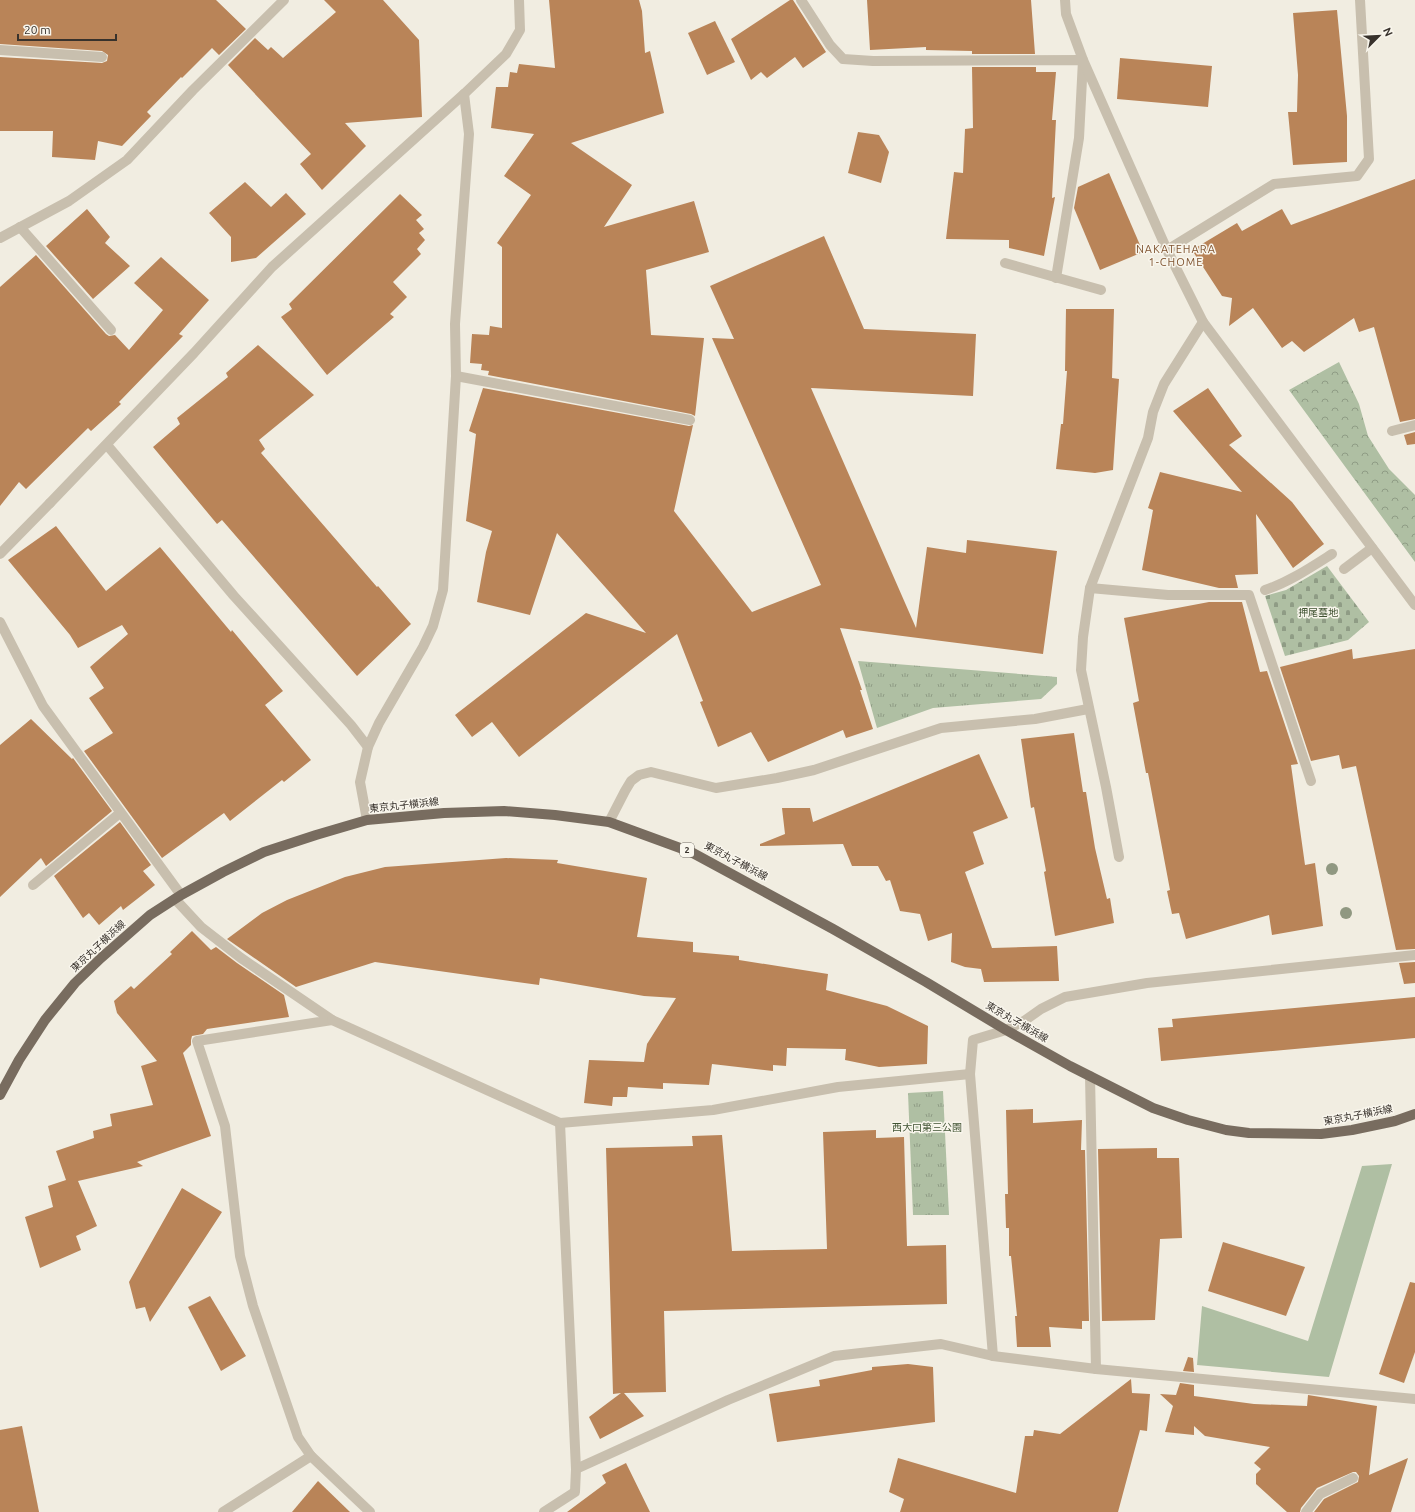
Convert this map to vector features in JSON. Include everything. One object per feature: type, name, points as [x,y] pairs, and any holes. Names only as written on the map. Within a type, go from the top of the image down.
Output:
[{"type":"main road","name":"東京丸子横浜線","points":[[0,1095],[19,1060],[45,1020],[75,983],[144,920],[178,897],[223,872],[264,852],[367,820],[444,813],[504,811],[555,815],[608,822],[691,852],[762,889],[900,967],[1006,1030],[1090,1076],[1153,1108],[1188,1120],[1226,1130],[1249,1133],[1321,1134],[1352,1130],[1395,1121],[1415,1114]]},
{"type":"street","points":[[0,238],[69,201],[127,160],[193,90],[284,0]]},
{"type":"street","points":[[0,554],[194,354],[272,267],[464,94],[506,54],[520,30],[519,0]]},
{"type":"street","points":[[801,0],[830,45],[843,59],[873,61],[1083,60]]},
{"type":"street","points":[[1065,0],[1066,14],[1083,60],[1167,250],[1203,322],[1415,605]]},
{"type":"street","points":[[1167,250],[1274,184],[1357,176],[1369,159],[1360,0]]},
{"type":"street","points":[[0,50],[102,57]]},
{"type":"street","points":[[1056,278],[1079,138],[1083,60]]},
{"type":"street","points":[[367,820],[360,782],[368,746],[379,723],[423,647],[433,626],[443,590],[456,376],[455,324],[469,134],[464,94]]},
{"type":"street","points":[[20,227],[111,330]]},
{"type":"street","points":[[1005,264],[1101,290]]},
{"type":"street","points":[[1119,857],[1106,787],[1080,670],[1090,588],[1148,438],[1153,412],[1164,384],[1203,322]]},
{"type":"street","points":[[456,376],[690,420]]},
{"type":"street","points":[[1392,431],[1415,425]]},
{"type":"street","points":[[107,445],[234,596],[351,725],[368,746]]},
{"type":"street","points":[[1344,569],[1372,548]]},
{"type":"street","points":[[1265,590],[1278,586],[1301,574],[1332,554]]},
{"type":"street","points":[[1090,588],[1168,596],[1249,595],[1311,781]]},
{"type":"street","points":[[0,622],[43,706],[178,897],[201,927],[236,954],[332,1020],[560,1123],[714,1110],[838,1087],[970,1074]]},
{"type":"street","points":[[608,822],[631,781],[639,775],[651,772],[716,788],[814,770],[941,728],[1035,719],[1088,709]]},
{"type":"street","points":[[33,885],[120,813]]},
{"type":"street","points":[[993,1356],[970,1074],[973,1040],[1006,1030],[1024,1021],[1041,1009],[1065,997],[1147,983],[1415,955]]},
{"type":"street","points":[[332,1020],[198,1041],[225,1126],[240,1256],[253,1306],[298,1437],[311,1456],[370,1512]]},
{"type":"street","points":[[1090,1076],[1096,1369]]},
{"type":"street","points":[[544,1512],[575,1492],[576,1469],[560,1123]]},
{"type":"street","points":[[576,1469],[728,1400],[834,1356],[941,1344],[993,1356],[1096,1369],[1415,1399]]},
{"type":"street","points":[[224,1512],[311,1456]]},
{"type":"street","points":[[1306,1512],[1320,1494],[1353,1478]]},
{"type":"green space","points":[[1339,362],[1359,404],[1368,436],[1389,469],[1415,495],[1415,562],[1289,390]]},
{"type":"green space","name":"押尾墓地","points":[[1327,566],[1369,622],[1348,640],[1285,656],[1265,596],[1286,590]]},
{"type":"green space","points":[[858,661],[1057,677],[1057,684],[1041,699],[933,708],[877,728]]},
{"type":"green space","name":"西大口第三公園","points":[[943,1091],[949,1215],[913,1215],[908,1093]]},
{"type":"green space","points":[[1392,1164],[1329,1377],[1197,1365],[1202,1306],[1308,1341],[1362,1166]]},
{"type":"building","points":[[0,0],[216,0],[246,29],[219,55],[212,48],[182,78],[181,77],[147,112],[151,116],[122,146],[98,141],[95,160],[52,157],[53,131],[0,131],[0,57],[102,63],[107,61],[108,55],[102,51],[0,44]]},
{"type":"building","points":[[324,0],[383,0],[419,40],[422,117],[345,123],[366,146],[322,190],[300,164],[311,154],[228,65],[255,38],[268,50],[271,47],[283,58],[336,12]]},
{"type":"building","points":[[549,0],[639,0],[642,11],[645,53],[650,51],[664,113],[571,143],[632,185],[604,227],[694,201],[709,252],[646,270],[651,335],[704,338],[695,416],[488,375],[489,371],[481,370],[482,364],[470,363],[472,334],[489,335],[490,326],[502,328],[502,247],[497,243],[531,195],[504,176],[534,134],[491,128],[496,87],[508,87],[510,72],[517,73],[519,64],[555,68]]},
{"type":"building","points":[[790,0],[793,0],[826,52],[803,68],[795,57],[767,78],[761,72],[751,80],[731,39]]},
{"type":"building","points":[[867,0],[1031,0],[1035,54],[972,54],[972,51],[926,50],[926,47],[870,50]]},
{"type":"building","points":[[1337,10],[1347,116],[1347,162],[1293,165],[1288,112],[1297,112],[1298,75],[1293,13]]},
{"type":"building","points":[[715,21],[735,62],[707,75],[688,33]]},
{"type":"building","points":[[1120,58],[1212,66],[1208,107],[1117,99]]},
{"type":"building","points":[[972,67],[1036,67],[1036,72],[1056,72],[1052,120],[1056,120],[1052,198],[1055,197],[1044,256],[1009,248],[1009,240],[946,239],[954,172],[963,173],[965,129],[973,128]]},
{"type":"building","points":[[858,132],[879,135],[889,152],[881,183],[848,173]]},
{"type":"building","points":[[1109,173],[1143,252],[1100,270],[1074,208],[1078,187]]},
{"type":"building","points":[[1415,179],[1415,419],[1400,422],[1374,327],[1359,332],[1354,318],[1304,352],[1292,341],[1282,348],[1253,308],[1229,326],[1232,298],[1222,296],[1192,250],[1237,223],[1242,231],[1282,209],[1291,225]]},
{"type":"building","points":[[245,182],[271,207],[286,193],[306,214],[256,258],[231,262],[231,237],[209,213]]},
{"type":"building","points":[[400,194],[422,215],[416,220],[424,229],[419,233],[425,240],[417,249],[421,254],[393,282],[407,297],[390,314],[394,317],[327,375],[281,317],[292,309],[289,304]]},
{"type":"building","points":[[87,209],[110,237],[105,243],[130,266],[93,299],[46,246]]},
{"type":"building","points":[[824,236],[864,329],[976,334],[973,396],[811,388],[916,628],[927,547],[966,553],[967,540],[1057,551],[1043,654],[840,628],[862,690],[860,690],[873,729],[846,738],[843,730],[768,762],[751,732],[718,747],[700,702],[703,701],[677,634],[519,757],[492,722],[472,737],[455,715],[586,613],[646,633],[557,533],[530,615],[477,602],[486,552],[492,531],[466,521],[476,434],[469,431],[483,388],[689,426],[693,425],[674,511],[752,612],[821,585],[712,338],[734,339],[710,286]]},
{"type":"building","points":[[36,255],[106,334],[109,336],[115,335],[129,350],[163,310],[134,283],[161,257],[209,300],[179,334],[183,336],[119,402],[121,404],[91,431],[88,428],[26,489],[19,482],[0,506],[0,287]]},
{"type":"building","points":[[1066,309],[1114,309],[1112,378],[1119,379],[1113,470],[1095,473],[1056,469],[1061,424],[1063,424],[1067,371],[1065,371]]},
{"type":"building","points":[[258,345],[314,395],[259,440],[265,449],[261,453],[411,624],[357,676],[222,520],[217,524],[153,447],[180,424],[177,418],[228,377],[226,373]]},
{"type":"building","points":[[1208,388],[1242,436],[1229,445],[1292,502],[1324,544],[1293,568],[1256,514],[1258,574],[1235,575],[1238,588],[1219,588],[1142,570],[1153,510],[1148,508],[1160,472],[1242,492],[1173,411]]},
{"type":"building","points":[[1415,432],[1415,444],[1407,445],[1404,435]]},
{"type":"building","points":[[56,526],[106,591],[160,547],[231,632],[232,630],[283,691],[265,705],[311,760],[284,782],[282,780],[230,821],[224,813],[162,858],[84,751],[113,733],[89,698],[104,688],[90,667],[128,634],[122,625],[78,648],[70,635],[8,560]]},
{"type":"building","points":[[1209,602],[1242,602],[1260,672],[1267,671],[1298,764],[1291,765],[1305,865],[1315,863],[1323,926],[1272,935],[1269,915],[1186,939],[1179,913],[1172,914],[1167,891],[1170,890],[1133,703],[1139,701],[1124,618]]},
{"type":"building","points":[[1352,649],[1353,659],[1415,649],[1415,949],[1396,950],[1356,766],[1342,769],[1339,755],[1311,761],[1280,667]]},
{"type":"building","points":[[31,719],[72,759],[73,758],[112,811],[46,866],[41,858],[0,897],[0,745]]},
{"type":"building","points":[[1074,733],[1083,792],[1086,792],[1095,848],[1107,899],[1110,898],[1114,923],[1055,936],[1044,872],[1046,871],[1034,807],[1031,808],[1021,739]]},
{"type":"building","points":[[979,754],[1008,818],[973,832],[984,864],[965,872],[992,948],[1057,946],[1059,981],[984,982],[981,969],[965,967],[951,962],[952,933],[928,941],[920,914],[900,911],[890,880],[886,881],[878,866],[852,866],[843,844],[760,846],[760,844],[785,834],[782,808],[810,808],[813,822]]},
{"type":"building","points":[[120,822],[151,865],[143,871],[155,885],[123,910],[121,906],[99,925],[89,913],[83,918],[54,876]]},
{"type":"building","points":[[506,858],[558,860],[557,863],[647,878],[637,937],[693,942],[693,952],[739,956],[739,960],[828,974],[826,990],[887,1006],[928,1026],[927,1064],[879,1067],[845,1060],[846,1049],[787,1048],[786,1066],[773,1065],[773,1071],[712,1064],[709,1085],[663,1083],[663,1089],[628,1087],[627,1097],[613,1097],[612,1106],[584,1103],[589,1060],[644,1062],[647,1044],[676,998],[644,996],[540,978],[539,985],[375,962],[296,987],[227,939],[262,913],[287,900],[345,877],[385,867]]},
{"type":"building","points":[[192,931],[211,950],[216,947],[284,995],[289,1017],[207,1029],[203,1034],[192,1036],[191,1045],[183,1053],[211,1136],[137,1162],[143,1166],[78,1181],[97,1226],[76,1236],[81,1250],[40,1268],[25,1217],[53,1207],[48,1186],[66,1180],[56,1151],[94,1138],[93,1131],[112,1126],[110,1114],[153,1105],[141,1066],[157,1061],[117,1013],[114,1001],[131,986],[134,989],[172,954],[170,952]]},
{"type":"building","points":[[1415,962],[1415,983],[1404,984],[1399,963]]},
{"type":"building","points":[[1415,997],[1415,1038],[1161,1061],[1158,1028],[1173,1027],[1172,1019]]},
{"type":"building","points":[[1033,1109],[1033,1123],[1082,1120],[1081,1150],[1085,1150],[1089,1321],[1082,1321],[1082,1329],[1049,1327],[1051,1347],[1017,1347],[1015,1316],[1017,1316],[1011,1256],[1009,1256],[1009,1228],[1006,1228],[1005,1194],[1008,1194],[1006,1110]]},
{"type":"building","points":[[876,1130],[876,1138],[904,1137],[907,1246],[946,1245],[947,1304],[664,1311],[666,1392],[624,1393],[644,1416],[600,1439],[589,1417],[621,1393],[613,1394],[606,1148],[693,1146],[692,1136],[722,1135],[732,1251],[827,1249],[823,1132]]},
{"type":"building","points":[[1157,1148],[1157,1158],[1179,1158],[1182,1238],[1160,1239],[1155,1320],[1102,1321],[1098,1149]]},
{"type":"building","points":[[182,1188],[222,1212],[150,1322],[145,1307],[136,1309],[129,1282]]},
{"type":"building","points":[[1223,1242],[1305,1267],[1286,1316],[1208,1291]]},
{"type":"building","points":[[1410,1282],[1415,1283],[1415,1352],[1404,1383],[1379,1374]]},
{"type":"building","points":[[210,1296],[246,1356],[221,1371],[188,1307]]},
{"type":"building","points":[[1188,1357],[1193,1358],[1194,1372],[1183,1371]]},
{"type":"building","points":[[908,1364],[933,1367],[935,1422],[777,1442],[769,1394],[820,1386],[819,1380],[872,1370],[872,1367]]},
{"type":"building","points":[[1131,1379],[1132,1393],[1150,1394],[1147,1431],[1140,1430],[1118,1512],[900,1512],[904,1499],[889,1492],[898,1458],[1016,1493],[1025,1436],[1033,1436],[1034,1430],[1060,1434]]},
{"type":"building","points":[[1180,1383],[1194,1385],[1194,1396],[1254,1404],[1307,1406],[1308,1395],[1377,1406],[1369,1475],[1408,1458],[1391,1512],[1314,1512],[1324,1499],[1358,1482],[1359,1476],[1356,1472],[1353,1472],[1317,1488],[1301,1508],[1300,1512],[1287,1512],[1256,1484],[1256,1474],[1261,1469],[1254,1463],[1270,1447],[1205,1436],[1194,1426],[1194,1435],[1165,1432],[1173,1406],[1160,1394],[1176,1395]]},
{"type":"building","points":[[22,1426],[39,1512],[0,1512],[0,1430]]},
{"type":"building","points":[[626,1463],[650,1512],[567,1512],[606,1483],[602,1475]]},
{"type":"building","points":[[318,1481],[350,1512],[292,1512]]},
{"type":"district","name":"NAKATEHARA 1-CHOME","points":[[1176,255]]}]
